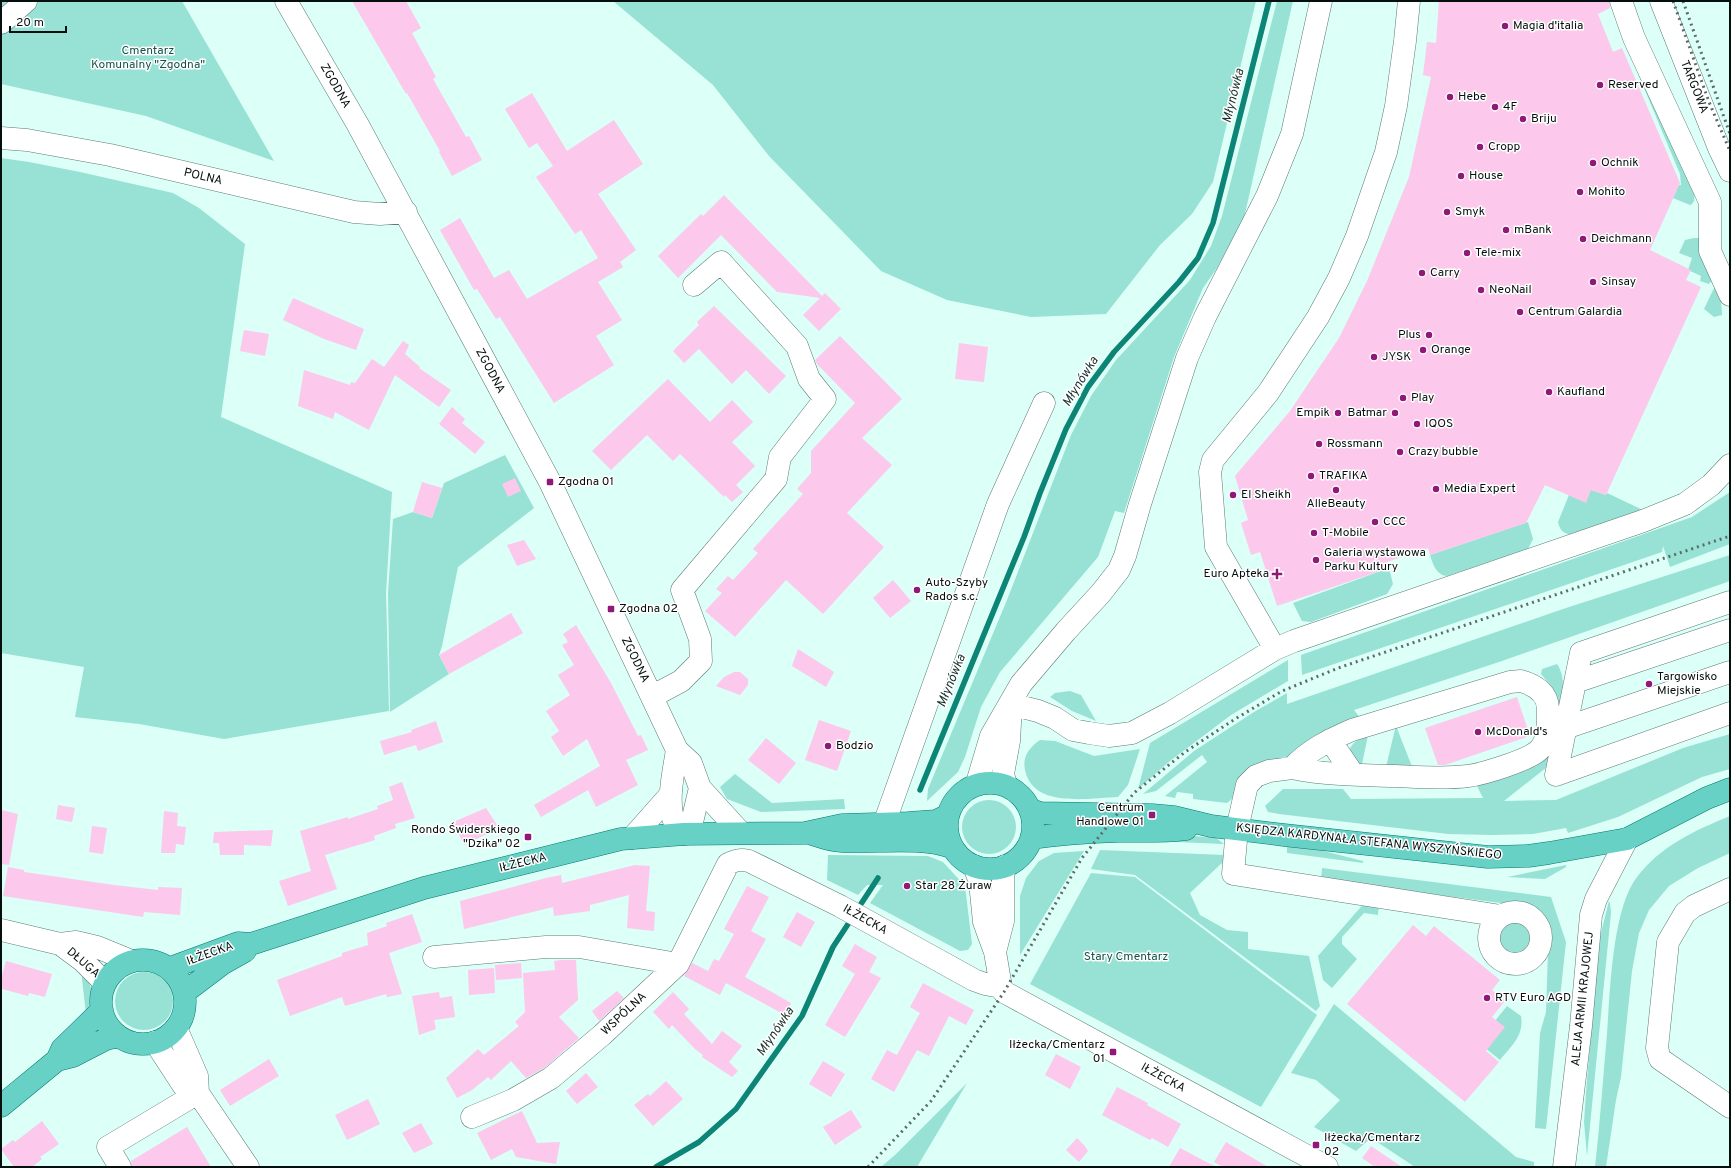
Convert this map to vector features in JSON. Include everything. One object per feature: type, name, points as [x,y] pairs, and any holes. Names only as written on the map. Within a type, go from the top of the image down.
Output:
[{"type":"main road","points":[[990,782],[1006,785],[1018,792],[1031,810],[1033,827],[1031,838],[1026,849],[1015,860],[1005,866],[994,869],[974,866],[962,859],[951,847],[947,834],[948,815],[952,806],[960,796],[976,784],[990,782]]},
{"type":"main road","name":"KSIĘDZA KARDYNAŁA STEFANA WYSZYŃSKIEGO","points":[[1031,810],[1040,813],[1152,815],[1210,826],[1344,842],[1488,857],[1510,857],[1549,853],[1627,838],[1707,798],[1730,789]]},
{"type":"main road","name":"IŁŻECKA","points":[[804,833],[842,825],[936,821],[948,815]]},
{"type":"main road","name":"KSIĘDZA KARDYNAŁA STEFANA WYSZYŃSKIEGO","points":[[1031,838],[1116,832],[1172,831],[1210,826]]},
{"type":"main road","name":"IŁŻECKA","points":[[170,968],[238,943],[251,944],[424,888],[621,839],[684,834],[740,832],[804,833],[840,841],[940,843],[951,847]]},
{"type":"main road","name":"IŁŻECKA","points":[[185,992],[222,964],[244,953],[251,944]]},
{"type":"main road","points":[[144,959],[158,961],[170,968],[180,979],[185,992],[186,1005],[183,1018],[176,1028],[166,1037],[154,1042],[142,1044],[130,1042],[118,1036],[108,1024],[102,1010],[101,996],[105,983],[111,974],[120,966],[131,961],[144,959]]},
{"type":"main road","points":[[57,1060],[62,1049],[102,1010]]},
{"type":"main road","points":[[1,1106],[57,1060],[73,1056],[106,1039],[118,1036]]},
{"type":"street","points":[[1,23],[26,1]]},
{"type":"street","name":"ZGODNA","points":[[286,1],[358,125],[406,212],[550,482],[653,696],[676,750],[691,763],[700,788],[740,832]]},
{"type":"street","points":[[976,784],[991,736],[1011,704],[1021,684],[1101,593],[1119,570],[1125,556],[1140,504],[1187,358],[1205,317],[1267,196],[1285,155],[1292,134],[1321,1]]},
{"type":"street","points":[[1275,649],[1216,547],[1210,472],[1211,466],[1213,460],[1268,393],[1318,317],[1345,264],[1357,236],[1386,152],[1397,98],[1405,41],[1408,1]]},
{"type":"street","points":[[1621,1],[1634,38],[1710,202],[1710,251],[1730,295]]},
{"type":"street","name":"TARGOWA","points":[[1661,1],[1719,148],[1730,171]]},
{"type":"street","name":"POLNA","points":[[1,138],[38,142],[110,155],[354,212],[380,214],[406,212]]},
{"type":"street","points":[[653,696],[681,681],[701,661],[700,640],[682,590],[776,480],[780,457],[825,399],[809,379],[797,346],[721,262],[694,285]]},
{"type":"street","points":[[884,824],[998,504],[1044,403]]},
{"type":"street","points":[[1011,704],[1038,711],[1055,718],[1073,730],[1081,732],[1109,736],[1132,732],[1170,713],[1275,649],[1302,638],[1643,521],[1685,504],[1711,485],[1730,465]]},
{"type":"street","points":[[1730,602],[1581,653],[1556,775],[1730,714]]},
{"type":"street","points":[[1575,682],[1730,630]]},
{"type":"street","points":[[1565,728],[1730,672]]},
{"type":"street","points":[[1292,768],[1308,753],[1330,740],[1352,730],[1510,682],[1521,681],[1532,684],[1544,693],[1548,706],[1548,721],[1545,740],[1540,749],[1527,757],[1468,776],[1425,777],[1353,774],[1311,772],[1292,768],[1269,771],[1256,776],[1247,785],[1237,829],[1234,874],[1501,916]]},
{"type":"street","points":[[1006,785],[1004,774],[1009,741],[1011,704]]},
{"type":"street","points":[[1330,740],[1353,774]]},
{"type":"street","points":[[676,750],[670,795],[673,819],[676,826],[684,834],[692,822],[700,788]]},
{"type":"street","points":[[632,838],[670,795]]},
{"type":"street","name":"ALEJA ARMII KRAJOWEJ","points":[[1564,1167],[1581,1026],[1591,915],[1596,899],[1627,838]]},
{"type":"street","name":"IŁŻECKA","points":[[728,864],[735,860],[741,859],[748,861],[840,906],[974,980],[1001,987],[1008,995],[1327,1167]]},
{"type":"street","name":"WSPÓLNA","points":[[472,1117],[513,1100],[551,1078],[602,1035],[678,964],[728,864]]},
{"type":"street","points":[[974,866],[980,882],[984,922],[995,952],[1001,987]]},
{"type":"street","points":[[995,952],[1003,921],[1003,877],[1005,866]]},
{"type":"street","points":[[1730,889],[1694,906],[1685,913],[1668,942],[1657,1048],[1660,1059],[1730,1107]]},
{"type":"street","name":"DŁUGA","points":[[1,930],[60,944],[76,942],[97,947],[131,961]]},
{"type":"street","name":"DŁUGA","points":[[60,944],[83,961],[105,983]]},
{"type":"street","points":[[434,956],[546,947],[579,947],[678,964]]},
{"type":"street","points":[[176,1028],[197,1076],[198,1092],[248,1167]]},
{"type":"street","points":[[154,1042],[183,1085],[198,1092]]},
{"type":"street","points":[[120,1167],[108,1147],[198,1092]]},
{"type":"green space","name":"Cmentarz Komunalny \"Zgodna\"","points":[[1,1],[182,1],[274,161],[146,116],[1,84]]},
{"type":"green space","points":[[613,1],[1256,1],[1213,182],[1192,214],[1160,245],[1106,314],[1031,317],[947,300],[881,271],[769,156],[713,85]]},
{"type":"green space","points":[[1277,1],[1293,1],[1244,218],[1217,268],[1203,288],[1174,357],[1124,513],[1115,511],[1098,557],[1000,672],[981,707],[965,757],[958,772],[927,801],[928,789],[1007,600],[1071,435],[1091,396],[1116,360],[1190,280],[1211,246],[1222,216]]},
{"type":"green space","points":[[1634,64],[1695,192],[1694,201],[1690,205],[1673,198],[1679,185],[1681,185],[1680,174]]},
{"type":"green space","points":[[1,158],[80,172],[173,193],[199,208],[245,244],[221,417],[392,492],[386,593],[389,711],[224,739],[139,724],[75,717],[84,667],[1,653]]},
{"type":"green space","points":[[1699,238],[1712,280],[1709,284],[1700,281],[1701,276],[1688,270],[1692,258],[1679,253],[1685,240]]},
{"type":"green space","points":[[1715,286],[1722,307],[1722,315],[1714,317],[1704,309]]},
{"type":"green space","points":[[505,455],[534,508],[458,567],[439,655],[449,674],[390,712],[388,593],[393,519],[413,512],[432,518],[444,483]]},
{"type":"green space","points":[[1591,490],[1606,495],[1607,493],[1645,511],[1573,535],[1565,533],[1561,530],[1558,522],[1569,495]]},
{"type":"green space","points":[[1730,492],[1730,544],[1670,567],[1663,546],[1662,552],[1302,675],[1301,655],[1692,517]]},
{"type":"green space","points":[[1528,522],[1533,539],[1528,549],[1447,576],[1440,574],[1430,555]]},
{"type":"green space","points":[[1730,555],[1730,581],[1502,661],[1354,710],[1364,723],[1237,784],[1232,799],[1227,803],[1193,799],[1193,794],[1177,792],[1175,798],[1165,796],[1207,762],[1202,755],[1156,791],[1143,794],[1194,751],[1254,712],[1287,693],[1287,704],[1563,609]]},
{"type":"green space","points":[[1389,568],[1393,584],[1387,594],[1311,622],[1302,621],[1293,603]]},
{"type":"green space","points":[[1288,660],[1288,681],[1231,715],[1170,761],[1138,789],[1150,743]]},
{"type":"green space","points":[[1557,664],[1563,682],[1560,713],[1557,696],[1541,674],[1542,669]]},
{"type":"green space","points":[[1070,691],[1081,695],[1096,721],[1072,711],[1050,697],[1055,693]]},
{"type":"green space","points":[[1396,725],[1398,731],[1413,769],[1386,767]]},
{"type":"green space","points":[[1730,734],[1730,769],[1702,777],[1618,817],[1568,833],[1566,828],[1533,834],[1448,834],[1279,814],[1268,812],[1265,806],[1283,789],[1343,789],[1351,799],[1483,798],[1475,782],[1551,751],[1552,763],[1504,801],[1556,800],[1683,748]]},
{"type":"green space","points":[[1368,735],[1361,769],[1349,751],[1354,743]]},
{"type":"green space","points":[[1040,740],[1055,741],[1094,756],[1140,749],[1128,785],[1118,797],[1078,799],[1064,798],[1050,796],[1039,791],[1030,782],[1025,770],[1024,765],[1028,752]]},
{"type":"green space","points":[[735,774],[772,803],[844,799],[845,809],[761,812],[727,799],[720,787]]},
{"type":"green space","points":[[989,800],[999,802],[1008,808],[1014,817],[1016,827],[1014,837],[1008,846],[999,852],[989,854],[979,852],[970,846],[964,837],[962,827],[964,817],[970,808],[979,802]]},
{"type":"green space","points":[[1730,816],[1730,853],[1698,868],[1669,886],[1649,910],[1639,933],[1632,971],[1621,1077],[1606,1167],[1595,1167],[1611,975],[1617,930],[1622,909],[1629,891],[1637,877],[1657,856],[1691,833]]},
{"type":"green space","points":[[1194,836],[1216,838],[1224,844],[1103,839]]},
{"type":"green space","points":[[1287,845],[1308,847],[1363,861],[1363,863],[1287,853]]},
{"type":"green space","points":[[1100,850],[1225,855],[1224,861],[1190,893],[1200,915],[1227,930],[1248,932],[1248,949],[1309,956],[1320,1006],[1316,1011],[1135,875],[1091,869]]},
{"type":"green space","points":[[1084,851],[1020,955],[1020,896],[1026,878],[1039,861],[1054,853]]},
{"type":"green space","points":[[828,855],[928,856],[943,862],[965,886],[972,944],[968,950],[960,951],[870,903],[883,885],[867,885],[858,895],[827,880]]},
{"type":"green space","points":[[1566,865],[1566,867],[1545,879],[1507,877]]},
{"type":"green space","points":[[1322,868],[1551,897],[1566,942],[1546,1129],[1535,1128],[1540,1033],[1546,1012],[1548,951],[1546,930],[1535,916],[1525,908],[1509,904],[1321,880]]},
{"type":"green space","name":"Stary Cmentarz","points":[[1091,873],[1135,877],[1317,1015],[1261,1107],[1030,984]]},
{"type":"green space","points":[[1366,901],[1379,902],[1378,915],[1364,913],[1342,937],[1342,944],[1357,959],[1332,988],[1323,980],[1318,956]]},
{"type":"green space","points":[[1609,901],[1611,913],[1587,1156],[1584,1122],[1599,941]]},
{"type":"green space","points":[[1511,922],[1517,922],[1527,929],[1530,938],[1529,944],[1523,951],[1517,954],[1511,954],[1501,947],[1498,941],[1498,935],[1505,925]]},
{"type":"green space","points":[[83,971],[92,992],[91,1002],[86,1014],[82,979]]},
{"type":"green space","points":[[138,972],[150,972],[165,980],[173,995],[173,1007],[165,1022],[150,1030],[138,1030],[123,1022],[115,1007],[115,995],[123,980]]},
{"type":"green space","points":[[1334,1004],[1516,1157],[1534,1162],[1534,1167],[1415,1167],[1371,1138],[1356,1151],[1314,1127],[1340,1100],[1316,1080],[1291,1073]]},
{"type":"green space","points":[[1507,1006],[1521,1016],[1521,1029],[1513,1045],[1500,1060],[1478,1042]]},
{"type":"green space","points":[[967,1083],[917,1167],[881,1167],[896,1154]]},
{"type":"building","points":[[352,1],[406,1],[421,28],[412,33],[436,77],[433,79],[466,137],[469,136],[482,160],[452,176],[439,152],[440,151],[407,93],[406,94]]},
{"type":"building","name":"Centrum Galardia","points":[[1439,1],[1609,1],[1610,8],[1598,14],[1613,52],[1622,48],[1680,183],[1650,250],[1691,270],[1686,280],[1701,287],[1606,495],[1591,490],[1586,503],[1545,485],[1526,523],[1430,555],[1428,548],[1387,562],[1389,568],[1277,606],[1260,552],[1251,555],[1241,523],[1248,520],[1235,476],[1290,411],[1339,338],[1367,281],[1409,177],[1431,77],[1423,75],[1427,42],[1436,43]]},
{"type":"building","points":[[532,93],[567,151],[614,120],[643,164],[598,194],[636,250],[620,262],[623,267],[598,282],[622,320],[596,336],[614,365],[554,403],[500,317],[496,319],[477,289],[474,290],[440,230],[460,218],[494,278],[509,270],[527,299],[598,258],[581,230],[575,234],[536,177],[553,166],[537,143],[529,148],[505,109]]},
{"type":"building","points":[[724,195],[822,296],[825,293],[841,309],[819,331],[803,315],[820,298],[777,292],[721,235],[678,278],[658,256],[701,214],[703,216]]},
{"type":"building","points":[[293,298],[364,329],[356,350],[324,339],[283,320]]},
{"type":"building","points":[[714,306],[786,376],[769,394],[746,370],[732,384],[699,349],[684,363],[673,351],[699,325],[697,322]]},
{"type":"building","points":[[244,330],[269,334],[265,356],[240,351]]},
{"type":"building","points":[[840,336],[902,399],[862,438],[892,465],[847,513],[884,547],[823,614],[786,580],[735,637],[705,611],[722,593],[716,589],[728,576],[733,580],[758,553],[753,549],[803,494],[797,489],[811,473],[811,451],[855,403],[817,364],[815,360]]},
{"type":"building","points":[[403,341],[409,345],[405,354],[420,367],[419,368],[451,390],[439,407],[395,375],[369,430],[335,412],[333,419],[298,406],[304,370],[350,385],[351,382],[355,383],[372,359],[384,367]]},
{"type":"building","points":[[959,343],[988,347],[984,382],[955,379]]},
{"type":"building","points":[[668,379],[710,422],[732,400],[753,422],[732,442],[755,466],[736,485],[743,492],[732,502],[725,495],[724,497],[680,454],[673,461],[647,435],[611,470],[592,451]]},
{"type":"building","points":[[452,407],[465,419],[462,423],[485,442],[475,454],[439,424]]},
{"type":"building","points":[[515,478],[521,491],[508,497],[502,484]]},
{"type":"building","points":[[422,482],[442,488],[432,518],[413,512]]},
{"type":"building","points":[[524,540],[536,559],[517,566],[507,545]]},
{"type":"building","points":[[893,580],[911,601],[890,618],[873,598]]},
{"type":"building","points":[[511,613],[523,633],[449,674],[439,655]]},
{"type":"building","points":[[576,625],[611,683],[638,736],[641,735],[648,750],[626,760],[638,785],[596,807],[588,790],[541,817],[534,805],[600,766],[587,739],[563,756],[551,737],[559,731],[546,711],[570,695],[558,675],[574,665],[562,645],[568,642],[563,634]]},
{"type":"building","points":[[798,649],[834,672],[826,687],[792,666]]},
{"type":"building","points":[[734,672],[740,672],[748,679],[748,685],[740,695],[716,686],[724,677]]},
{"type":"building","name":"McDonald's","points":[[1517,697],[1530,736],[1445,765],[1438,765],[1425,728]]},
{"type":"building","name":"Bodzio","points":[[819,720],[851,731],[837,771],[805,760]]},
{"type":"building","points":[[436,721],[443,742],[418,751],[416,745],[384,755],[380,741],[412,732],[411,730]]},
{"type":"building","points":[[766,738],[796,763],[779,784],[748,760]]},
{"type":"building","points":[[402,782],[415,818],[395,824],[396,828],[374,836],[375,840],[325,855],[337,889],[288,906],[279,881],[311,871],[300,831],[348,817],[348,819],[378,809],[377,806],[393,800],[389,787]]},
{"type":"building","points":[[58,805],[75,808],[72,822],[56,819]]},
{"type":"building","points":[[486,808],[499,828],[464,845],[453,822]]},
{"type":"building","points":[[1,810],[18,814],[9,865],[1,864]]},
{"type":"building","points":[[164,811],[178,813],[177,826],[186,827],[184,845],[176,844],[175,853],[161,853]]},
{"type":"building","points":[[92,826],[107,828],[103,854],[89,852]]},
{"type":"building","points":[[273,830],[271,846],[244,845],[244,855],[220,855],[219,843],[213,843],[214,832]]},
{"type":"building","points":[[635,865],[650,866],[646,911],[655,912],[654,931],[627,928],[629,895],[590,905],[590,911],[554,916],[553,907],[464,929],[460,901],[546,878],[561,875],[562,883]]},
{"type":"building","points":[[8,867],[24,870],[24,872],[114,885],[158,890],[158,887],[182,888],[180,915],[144,912],[143,917],[3,896]]},
{"type":"building","points":[[747,886],[769,897],[751,931],[766,939],[745,977],[791,1003],[785,1015],[726,983],[720,995],[684,976],[692,963],[708,971],[714,959],[719,961],[734,934],[724,929]]},
{"type":"building","points":[[797,912],[815,922],[801,947],[783,937]]},
{"type":"building","points":[[412,914],[422,942],[389,953],[402,994],[387,997],[386,994],[345,1006],[342,997],[290,1016],[277,980],[342,956],[342,953],[368,945],[367,933],[387,926],[386,923]]},
{"type":"building","points":[[1413,925],[1426,936],[1434,926],[1500,980],[1492,990],[1505,1001],[1492,1017],[1505,1027],[1486,1051],[1499,1062],[1465,1102],[1347,1004]]},
{"type":"building","points":[[855,944],[877,957],[869,972],[881,978],[845,1037],[825,1025],[855,974],[842,966]]},
{"type":"building","points":[[576,960],[578,1000],[559,1017],[579,1038],[544,1068],[526,1078],[511,1061],[491,1080],[488,1077],[472,1090],[457,1098],[446,1078],[478,1049],[484,1055],[519,1026],[515,1022],[525,1012],[523,973],[555,970],[554,961]]},
{"type":"building","points":[[6,961],[52,974],[45,997],[29,993],[28,996],[2,989],[1,979]]},
{"type":"building","points":[[521,963],[522,978],[496,980],[495,965]]},
{"type":"building","points":[[494,968],[495,993],[469,995],[468,970]]},
{"type":"building","points":[[923,983],[974,1010],[966,1025],[949,1016],[929,1056],[917,1050],[894,1092],[871,1079],[887,1050],[897,1055],[920,1013],[910,1007]]},
{"type":"building","points":[[617,991],[624,998],[599,1021],[592,1011]]},
{"type":"building","points":[[439,992],[440,998],[452,996],[455,1017],[434,1020],[436,1029],[419,1035],[412,996]]},
{"type":"building","points":[[673,992],[689,1009],[684,1014],[712,1044],[722,1031],[742,1046],[729,1062],[738,1071],[732,1077],[702,1057],[703,1055],[695,1049],[672,1025],[669,1029],[653,1012]]},
{"type":"building","points":[[1056,1054],[1081,1067],[1070,1089],[1045,1075]]},
{"type":"building","points":[[269,1059],[279,1076],[230,1106],[220,1090]]},
{"type":"building","points":[[823,1061],[845,1074],[831,1097],[809,1084]]},
{"type":"building","points":[[586,1073],[598,1087],[577,1104],[566,1091]]},
{"type":"building","points":[[666,1081],[683,1099],[653,1126],[634,1105],[648,1094],[650,1096]]},
{"type":"building","points":[[1117,1087],[1148,1103],[1147,1105],[1181,1124],[1168,1147],[1152,1138],[1150,1140],[1102,1115]]},
{"type":"building","points":[[368,1099],[380,1124],[347,1140],[335,1115]]},
{"type":"building","points":[[851,1110],[862,1127],[835,1145],[823,1127]]},
{"type":"building","points":[[522,1111],[537,1143],[560,1142],[556,1164],[516,1157],[512,1149],[491,1160],[477,1133]]},
{"type":"building","points":[[42,1121],[59,1144],[40,1157],[42,1159],[32,1167],[14,1167],[1,1149],[13,1140],[15,1142]]},
{"type":"building","points":[[421,1123],[433,1144],[414,1153],[402,1133]]},
{"type":"building","points":[[187,1127],[211,1167],[132,1167],[131,1161]]},
{"type":"building","points":[[1077,1138],[1088,1151],[1079,1162],[1066,1150]]},
{"type":"building","points":[[1226,1142],[1268,1167],[1223,1167],[1214,1162]]},
{"type":"building","points":[[1371,1146],[1402,1167],[1375,1167],[1362,1158]]},
{"type":"building","points":[[1180,1148],[1216,1167],[1169,1167]]},
{"type":"waterway","name":"Młynówka","points":[[920,790],[1024,537],[1066,429],[1088,387],[1114,352],[1179,282],[1198,258],[1213,223],[1269,1]]},
{"type":"waterway","name":"Młynówka","points":[[857,910],[878,878]]},
{"type":"waterway","name":"Młynówka","points":[[656,1167],[699,1142],[736,1109],[802,1016],[833,947],[852,918]]},
{"type":"railway","points":[[1673,1],[1709,102],[1730,151]]},
{"type":"railway","points":[[1683,1],[1730,134]]},
{"type":"railway","points":[[868,1167],[931,1101],[1004,992],[1082,858],[1134,793],[1185,752],[1235,719],[1282,691],[1341,667],[1730,536]]},
{"type":"place","name":"Magia d'italia","points":[[1505,26]]},
{"type":"place","name":"Reserved","points":[[1600,85]]},
{"type":"place","name":"Hebe","points":[[1450,97]]},
{"type":"place","name":"4F","points":[[1495,107]]},
{"type":"place","name":"Briju","points":[[1523,119]]},
{"type":"place","name":"Cropp","points":[[1480,147]]},
{"type":"place","name":"Ochnik","points":[[1593,163]]},
{"type":"place","name":"House","points":[[1461,176]]},
{"type":"place","name":"Mohito","points":[[1580,192]]},
{"type":"place","name":"Smyk","points":[[1447,212]]},
{"type":"place","name":"mBank","points":[[1506,230]]},
{"type":"place","name":"Deichmann","points":[[1583,239]]},
{"type":"place","name":"Tele-mix","points":[[1467,253]]},
{"type":"place","name":"Carry","points":[[1422,273]]},
{"type":"place","name":"Sinsay","points":[[1593,282]]},
{"type":"place","name":"NeoNail","points":[[1481,290]]},
{"type":"place","name":"Centrum Galardia","points":[[1520,312]]},
{"type":"place","name":"Plus","points":[[1429,335]]},
{"type":"place","name":"Orange","points":[[1423,350]]},
{"type":"place","name":"JYSK","points":[[1374,357]]},
{"type":"place","name":"Kaufland","points":[[1549,392]]},
{"type":"place","name":"Play","points":[[1403,398]]},
{"type":"place","name":"Empik","points":[[1338,413]]},
{"type":"place","name":"Batmar","points":[[1395,413]]},
{"type":"place","name":"IQOS","points":[[1417,424]]},
{"type":"place","name":"Rossmann","points":[[1319,444]]},
{"type":"place","name":"Crazy bubble","points":[[1400,452]]},
{"type":"place","name":"TRAFIKA","points":[[1311,476]]},
{"type":"place","name":"Zgodna 01","points":[[550,482]]},
{"type":"place","name":"Media Expert","points":[[1436,489]]},
{"type":"place","name":"AlleBeauty","points":[[1336,490]]},
{"type":"place","name":"El Sheikh","points":[[1233,495]]},
{"type":"place","name":"CCC","points":[[1375,522]]},
{"type":"place","name":"T-Mobile","points":[[1314,533]]},
{"type":"place","name":"Galeria wystawowa Parku Kultury","points":[[1316,560]]},
{"type":"place","name":"Euro Apteka","points":[[1277,574]]},
{"type":"place","name":"Auto-Szyby Rados s.c.","points":[[917,590]]},
{"type":"place","name":"Zgodna 02","points":[[611,609]]},
{"type":"place","name":"Targowisko Miejskie","points":[[1649,684]]},
{"type":"place","name":"McDonald's","points":[[1478,732]]},
{"type":"place","name":"Bodzio","points":[[828,746]]},
{"type":"place","name":"Centrum Handlowe 01","points":[[1152,815]]},
{"type":"place","name":"Rondo Świderskiego \"Dzika\" 02","points":[[528,837]]},
{"type":"place","name":"Star 28 Żuraw","points":[[907,886]]},
{"type":"place","name":"RTV Euro AGD","points":[[1487,998]]},
{"type":"place","name":"Iłżecka/Cmentarz 01","points":[[1113,1052]]},
{"type":"place","name":"Iłżecka/Cmentarz 02","points":[[1316,1145]]}]
